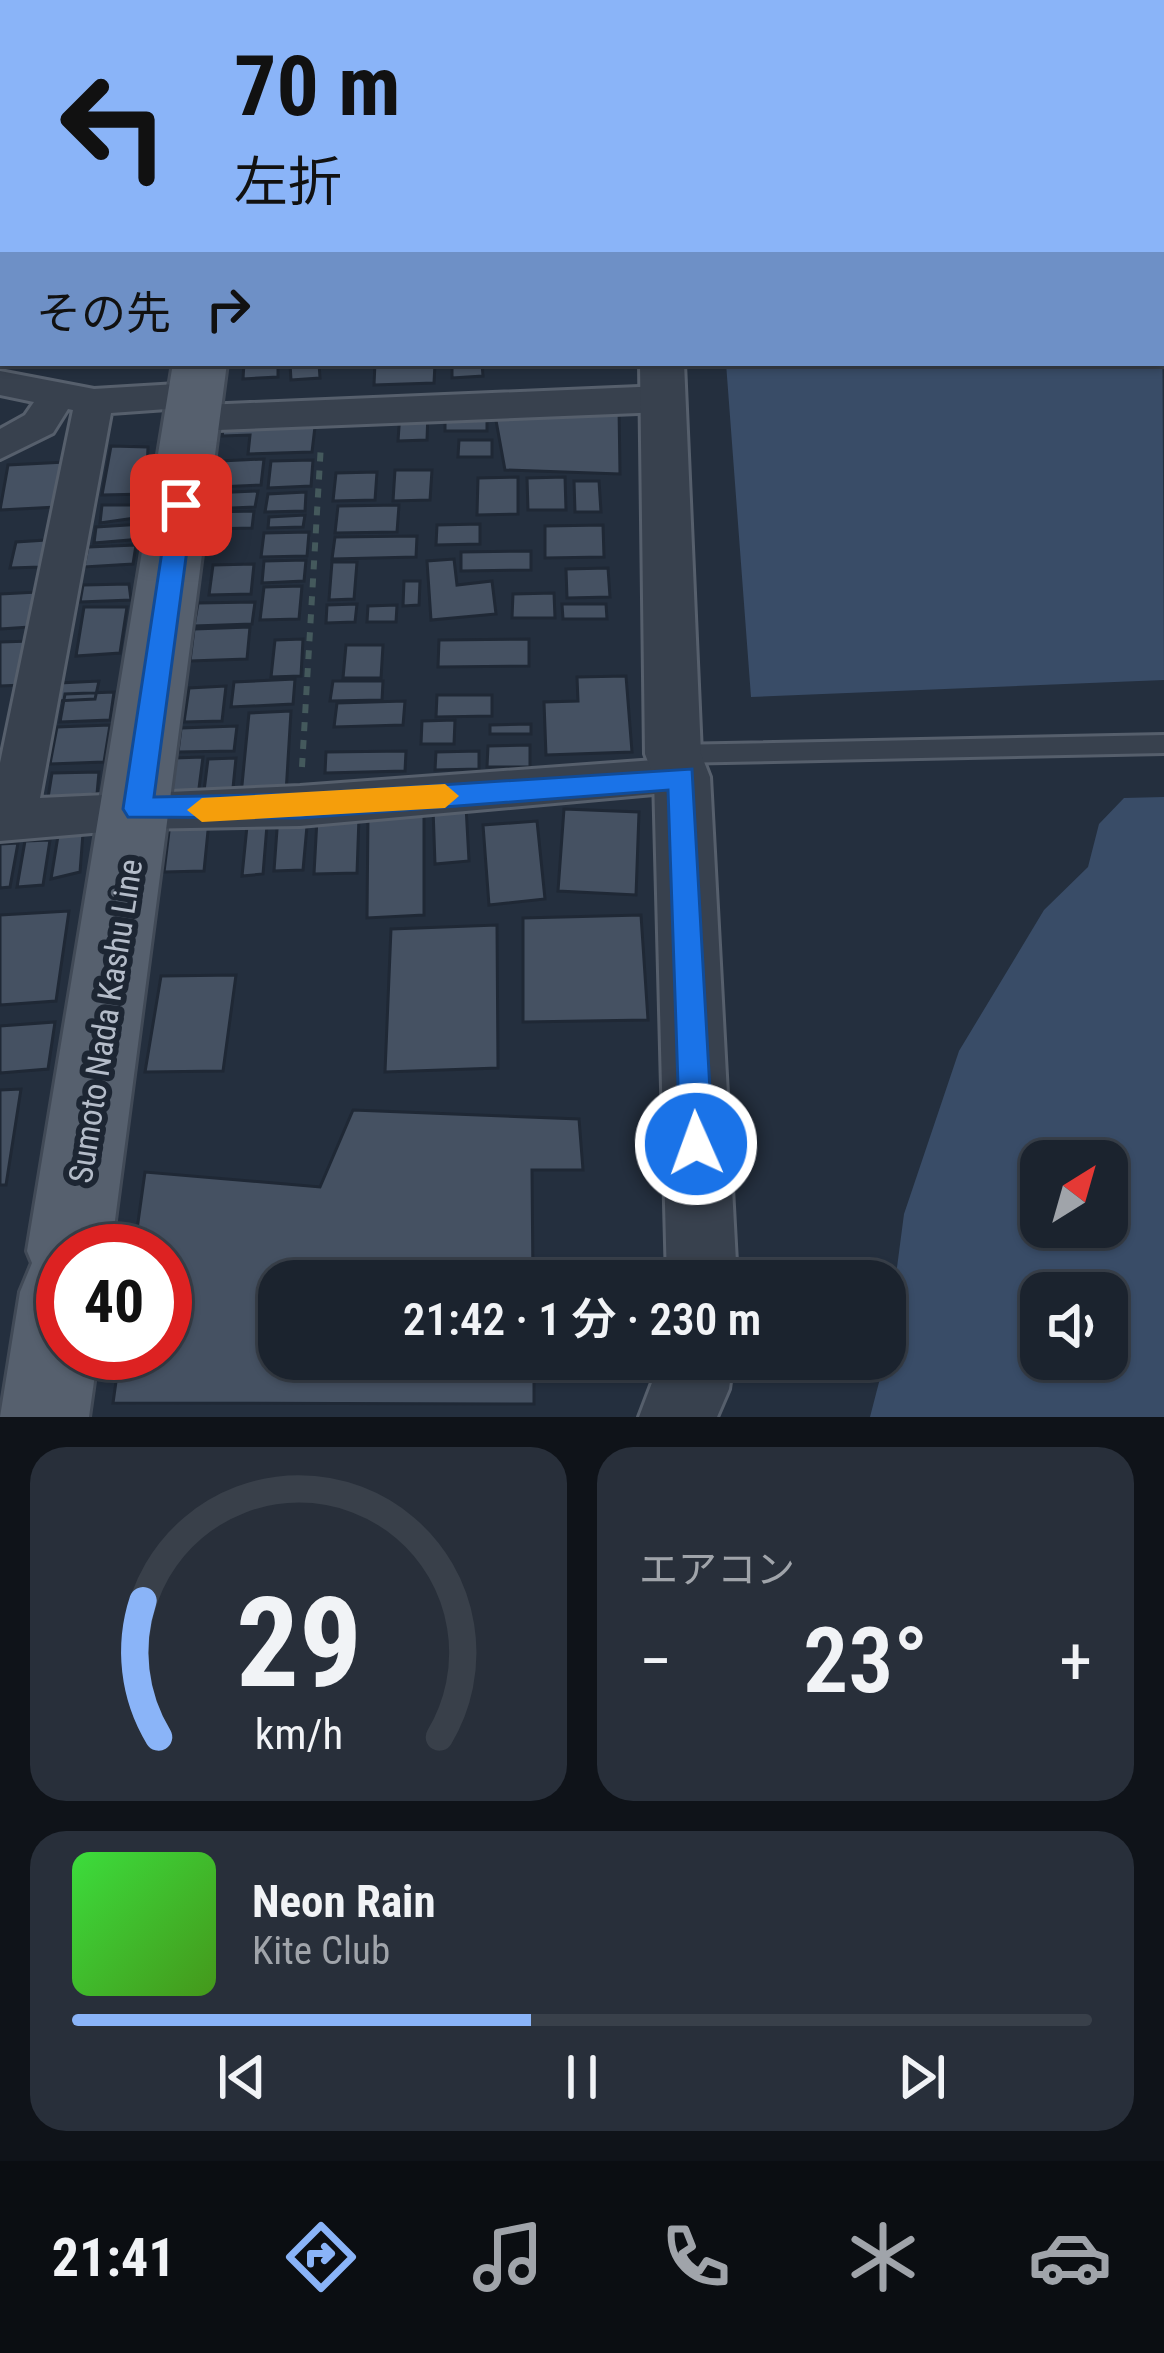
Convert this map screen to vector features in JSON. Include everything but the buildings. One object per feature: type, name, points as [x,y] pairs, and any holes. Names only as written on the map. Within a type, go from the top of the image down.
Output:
[{"type":"main road","name":"Sumoto Nada Kashu Line","points":[[73,1224],[196,392]]},
{"type":"main road","points":[[44,1417],[50,1380]]},
{"type":"street","points":[[0,383],[75,400],[196,392],[323,410],[663,381],[701,1260]]},
{"type":"street","points":[[75,400],[6,820],[138,809],[300,806],[677,766]]},
{"type":"street","points":[[0,446],[75,400]]},
{"type":"street","points":[[676,1417],[695,1380]]},
{"type":"lane","points":[[677,766],[1164,744]]},
{"type":"path","points":[[300,806],[323,410]]},
{"type":"water","points":[[726,366],[1162,366],[1164,680],[751,697]]},
{"type":"water","points":[[1164,797],[1164,1417],[870,1417],[880,1380],[906,1380],[906,1260],[898,1260],[904,1214],[959,1051],[1044,910],[1088,867],[1099,824],[1124,798]]},
{"type":"slow traffic","points":[[202,810],[445,796]]},
{"type":"route","points":[[181,505],[138,809],[300,806],[682,777],[696,1144]]}]
